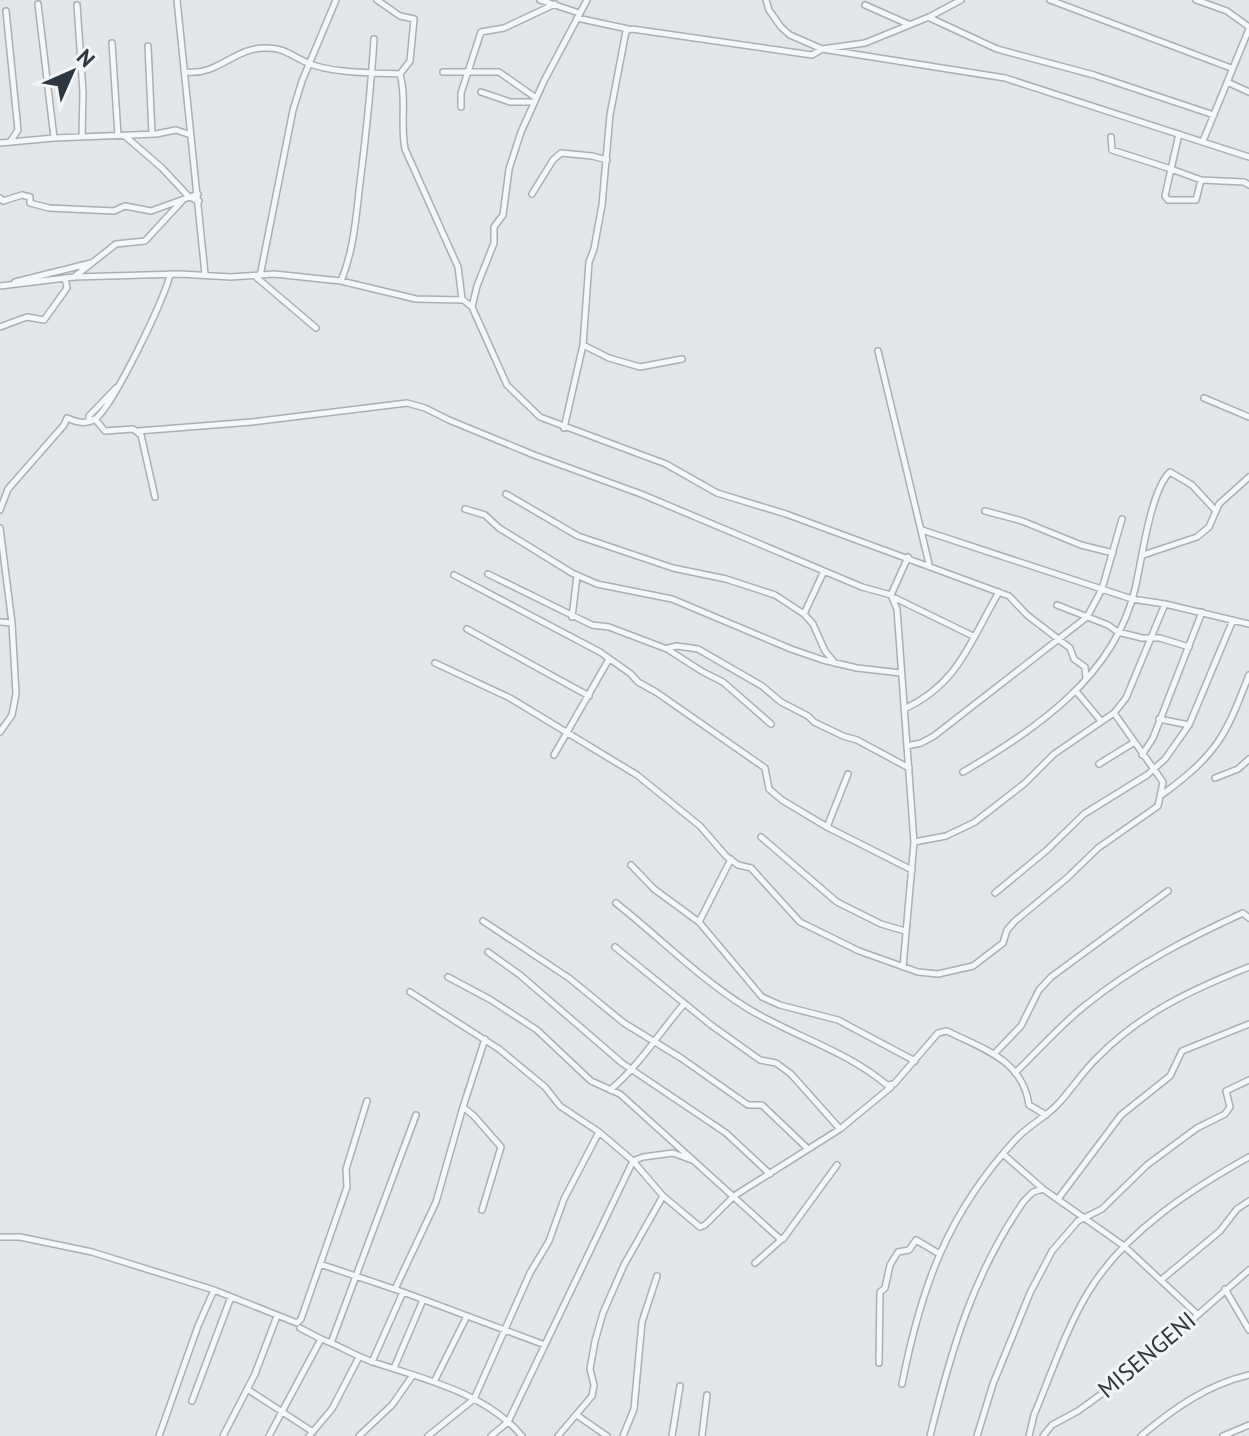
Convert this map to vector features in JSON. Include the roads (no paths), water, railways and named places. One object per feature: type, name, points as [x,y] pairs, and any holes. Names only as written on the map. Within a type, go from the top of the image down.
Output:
[{"type":"street","points":[[177,0],[205,274]]},
{"type":"street","points":[[258,276],[293,110],[336,0]]},
{"type":"street","points":[[377,0],[400,16],[414,19],[410,61],[400,74]]},
{"type":"street","points":[[540,0],[628,29],[812,55],[822,49],[865,43],[929,17],[961,0]]},
{"type":"street","points":[[472,307],[494,243],[494,227],[503,215],[509,169],[535,100],[587,0]]},
{"type":"street","points":[[766,0],[769,10],[790,35],[822,49],[1005,78],[1249,157]]},
{"type":"street","points":[[1050,0],[1231,68]]},
{"type":"street","points":[[1196,0],[1235,15],[1249,28],[1203,141]]},
{"type":"street","points":[[1211,5],[1217,0]]},
{"type":"street","points":[[38,4],[54,138]]},
{"type":"street","points":[[461,107],[461,93],[481,32],[504,28],[555,4]]},
{"type":"street","points":[[77,5],[83,92],[82,137]]},
{"type":"street","points":[[865,5],[909,24]]},
{"type":"street","points":[[6,11],[18,130],[10,142]]},
{"type":"street","points":[[929,17],[997,49],[1094,75],[1214,115]]},
{"type":"street","points":[[564,428],[583,345],[589,262],[594,249],[607,160],[610,115],[628,29]]},
{"type":"street","points":[[341,281],[355,226],[374,39]]},
{"type":"street","points":[[112,43],[121,135],[162,168],[186,198]]},
{"type":"street","points":[[148,46],[152,134]]},
{"type":"street","points":[[186,72],[200,74],[211,71],[237,55],[266,47],[287,51],[309,64],[400,74]]},
{"type":"street","points":[[443,72],[499,72],[535,100]]},
{"type":"street","points":[[400,74],[404,90],[402,132],[405,149],[458,267],[462,300]]},
{"type":"street","points":[[1227,82],[1249,92]]},
{"type":"street","points":[[481,92],[510,103],[535,100]]},
{"type":"street","points":[[0,143],[176,130],[189,134]]},
{"type":"street","points":[[1179,134],[1165,196],[1168,200],[1195,200],[1201,180]]},
{"type":"street","points":[[1111,137],[1112,150],[1201,180],[1244,182],[1249,185]]},
{"type":"street","points":[[532,194],[553,160],[561,153],[607,160]]},
{"type":"street","points":[[0,198],[3,201],[22,195],[30,197],[30,203],[46,208],[114,211],[125,206],[154,211],[186,198],[198,197]]},
{"type":"street","points":[[74,277],[116,244],[145,241],[186,198]]},
{"type":"street","points":[[12,285],[34,276],[91,262]]},
{"type":"street","points":[[0,510],[8,489],[67,418],[83,423],[92,420],[109,404],[152,322],[170,274]]},
{"type":"street","points":[[168,284],[180,274]]},
{"type":"street","points":[[0,286],[74,277],[294,275],[341,281],[416,299],[462,300],[472,307],[507,385],[540,417],[666,464],[717,493],[908,557],[1012,598],[1027,615],[1070,648],[1074,659],[1085,667],[1086,679]]},
{"type":"street","points":[[258,276],[316,328]]},
{"type":"street","points":[[0,327],[27,317],[44,320],[67,288],[65,278]]},
{"type":"street","points":[[583,345],[609,358],[640,367],[682,359]]},
{"type":"street","points":[[878,351],[929,565]]},
{"type":"street","points":[[1204,398],[1249,417]]},
{"type":"street","points":[[92,420],[104,430],[138,431],[252,422],[407,403],[893,597],[973,636]]},
{"type":"street","points":[[138,431],[144,440],[155,497]]},
{"type":"street","points":[[963,772],[1011,742],[1076,691],[1108,653],[1132,599],[1156,496],[1170,472],[1192,485],[1216,511]]},
{"type":"street","points":[[1142,555],[1197,537],[1209,527],[1219,504],[1249,477]]},
{"type":"street","points":[[506,494],[578,536],[673,568],[726,579],[775,595],[804,614],[813,624],[825,651],[835,663]]},
{"type":"street","points":[[465,509],[485,515],[499,528],[577,576],[614,589],[672,599],[791,649],[835,663],[901,673]]},
{"type":"street","points":[[985,511],[1113,553]]},
{"type":"street","points":[[907,746],[934,736],[1087,617],[1102,589],[1122,519]]},
{"type":"street","points":[[0,528],[12,623],[16,702],[12,715],[0,732]]},
{"type":"street","points":[[922,530],[1132,599],[1249,624]]},
{"type":"street","points":[[903,967],[914,842],[893,597],[908,557]]},
{"type":"street","points":[[804,614],[824,571]]},
{"type":"street","points":[[488,574],[572,617],[667,649],[723,682],[771,724]]},
{"type":"street","points":[[454,575],[609,659],[765,768],[773,794],[827,827],[912,870]]},
{"type":"street","points":[[572,617],[577,576]]},
{"type":"street","points":[[904,709],[929,696],[946,682],[999,592]]},
{"type":"street","points":[[914,842],[938,838],[975,822],[1025,783],[1054,754],[1114,713],[1126,698],[1165,604]]},
{"type":"street","points":[[1057,605],[1118,632],[1189,647]]},
{"type":"street","points":[[1142,755],[1153,738],[1202,612]]},
{"type":"street","points":[[995,893],[1084,814],[1154,770],[1189,725],[1233,620]]},
{"type":"street","points":[[0,622],[12,623]]},
{"type":"street","points":[[467,629],[589,696]]},
{"type":"street","points":[[667,649],[677,646],[698,649],[762,686],[814,722],[857,740],[909,768]]},
{"type":"street","points":[[554,755],[609,659]]},
{"type":"street","points":[[435,663],[510,698],[637,775],[700,826],[738,865],[751,868],[800,922],[859,951],[918,972],[938,974],[973,966],[1004,942],[1007,930],[1015,921],[1098,848],[1156,808],[1163,782],[1114,713]]},
{"type":"street","points":[[1161,795],[1203,762],[1220,742],[1249,675]]},
{"type":"street","points":[[1076,691],[1101,721],[1114,713]]},
{"type":"street","points":[[1159,719],[1189,725]]},
{"type":"street","points":[[1099,764],[1133,743]]},
{"type":"street","points":[[1215,778],[1238,769],[1249,759]]},
{"type":"street","points":[[827,827],[848,774]]},
{"type":"street","points":[[761,837],[837,902],[881,924],[905,931]]},
{"type":"street","points":[[699,922],[731,859]]},
{"type":"street","points":[[631,865],[654,889],[699,922],[762,997],[780,1005],[838,1020],[915,1061]]},
{"type":"street","points":[[992,1051],[1021,1026],[1039,990],[1051,977],[1168,891]]},
{"type":"street","points":[[616,903],[735,1000],[862,1065],[891,1087]]},
{"type":"street","points":[[1015,1073],[1078,1012],[1143,965],[1191,935],[1243,913],[1249,918]]},
{"type":"street","points":[[483,921],[563,974],[624,1023],[748,1105],[762,1105],[807,1148]]},
{"type":"street","points":[[615,947],[684,1004],[760,1060],[776,1063],[791,1074],[840,1129]]},
{"type":"street","points":[[488,952],[520,975],[632,1071],[726,1133],[770,1174]]},
{"type":"street","points":[[902,1384],[921,1300],[938,1253],[969,1199],[1003,1154],[1018,1136],[1046,1115],[1096,1058],[1135,1024],[1174,1000],[1249,967]]},
{"type":"street","points":[[448,977],[537,1030],[591,1081],[620,1094],[782,1239]]},
{"type":"street","points":[[410,992],[485,1039],[545,1087],[560,1106],[599,1132],[633,1161],[663,1196],[700,1227],[734,1196],[840,1129],[891,1087],[944,1030],[992,1051],[1027,1087],[1029,1105],[1046,1115]]},
{"type":"street","points":[[610,1090],[632,1071],[652,1040],[684,1004]]},
{"type":"street","points":[[1058,1199],[1121,1115],[1170,1076],[1182,1051],[1249,1024]]},
{"type":"street","points":[[395,1289],[436,1202],[485,1039]]},
{"type":"street","points":[[977,1436],[993,1384],[1030,1293],[1052,1251],[1078,1221],[1102,1209],[1147,1165],[1182,1138],[1225,1114],[1230,1107],[1226,1091],[1249,1080]]},
{"type":"street","points":[[0,1237],[20,1237],[92,1252],[214,1290],[295,1323],[300,1321],[347,1187],[346,1169],[367,1101]]},
{"type":"street","points":[[463,1107],[501,1147],[482,1210]]},
{"type":"street","points":[[331,1343],[416,1115]]},
{"type":"street","points":[[428,1436],[474,1399],[530,1273],[549,1241],[564,1199],[599,1132]]},
{"type":"street","points":[[491,1436],[509,1421],[633,1161],[673,1153],[696,1162]]},
{"type":"street","points":[[1003,1154],[1043,1189],[1124,1246],[1197,1314]]},
{"type":"street","points":[[1029,1436],[1034,1415],[1084,1298],[1124,1246],[1193,1190],[1248,1160]]},
{"type":"street","points":[[755,1263],[801,1217],[837,1165]]},
{"type":"street","points":[[930,1436],[954,1342],[977,1284],[1024,1201],[1033,1192],[1043,1189]]},
{"type":"street","points":[[558,1436],[578,1416],[593,1393],[590,1369],[603,1313],[624,1265],[663,1196]]},
{"type":"street","points":[[1161,1280],[1220,1231],[1237,1209],[1249,1201]]},
{"type":"street","points":[[879,1363],[880,1292],[885,1288],[893,1259],[898,1252],[909,1250],[916,1240],[938,1253]]},
{"type":"street","points":[[320,1264],[545,1345]]},
{"type":"street","name":"MISENGENI","points":[[1043,1436],[1052,1425],[1078,1411],[1136,1369],[1249,1270]]},
{"type":"street","points":[[623,1436],[634,1409],[642,1322],[657,1276]]},
{"type":"street","points":[[1225,1289],[1247,1319],[1249,1330]]},
{"type":"street","points":[[159,1436],[214,1290]]},
{"type":"street","points":[[372,1362],[403,1292]]},
{"type":"street","points":[[192,1401],[231,1297]]},
{"type":"street","points":[[394,1368],[423,1300]]},
{"type":"street","points":[[223,1436],[247,1389],[277,1316]]},
{"type":"street","points":[[434,1382],[467,1316]]},
{"type":"street","points":[[300,1328],[359,1357],[474,1399],[509,1421],[522,1436]]},
{"type":"street","points":[[269,1436],[321,1339]]},
{"type":"street","points":[[247,1389],[283,1410],[311,1434],[332,1409],[359,1357]]},
{"type":"street","points":[[359,1436],[392,1405],[413,1375]]},
{"type":"street","points":[[1141,1436],[1200,1392],[1249,1375]]},
{"type":"street","points":[[672,1436],[680,1386]]},
{"type":"street","points":[[702,1436],[707,1395]]},
{"type":"street","points":[[578,1416],[607,1436]]},
{"type":"street","points":[[1223,1436],[1249,1425]]}]
